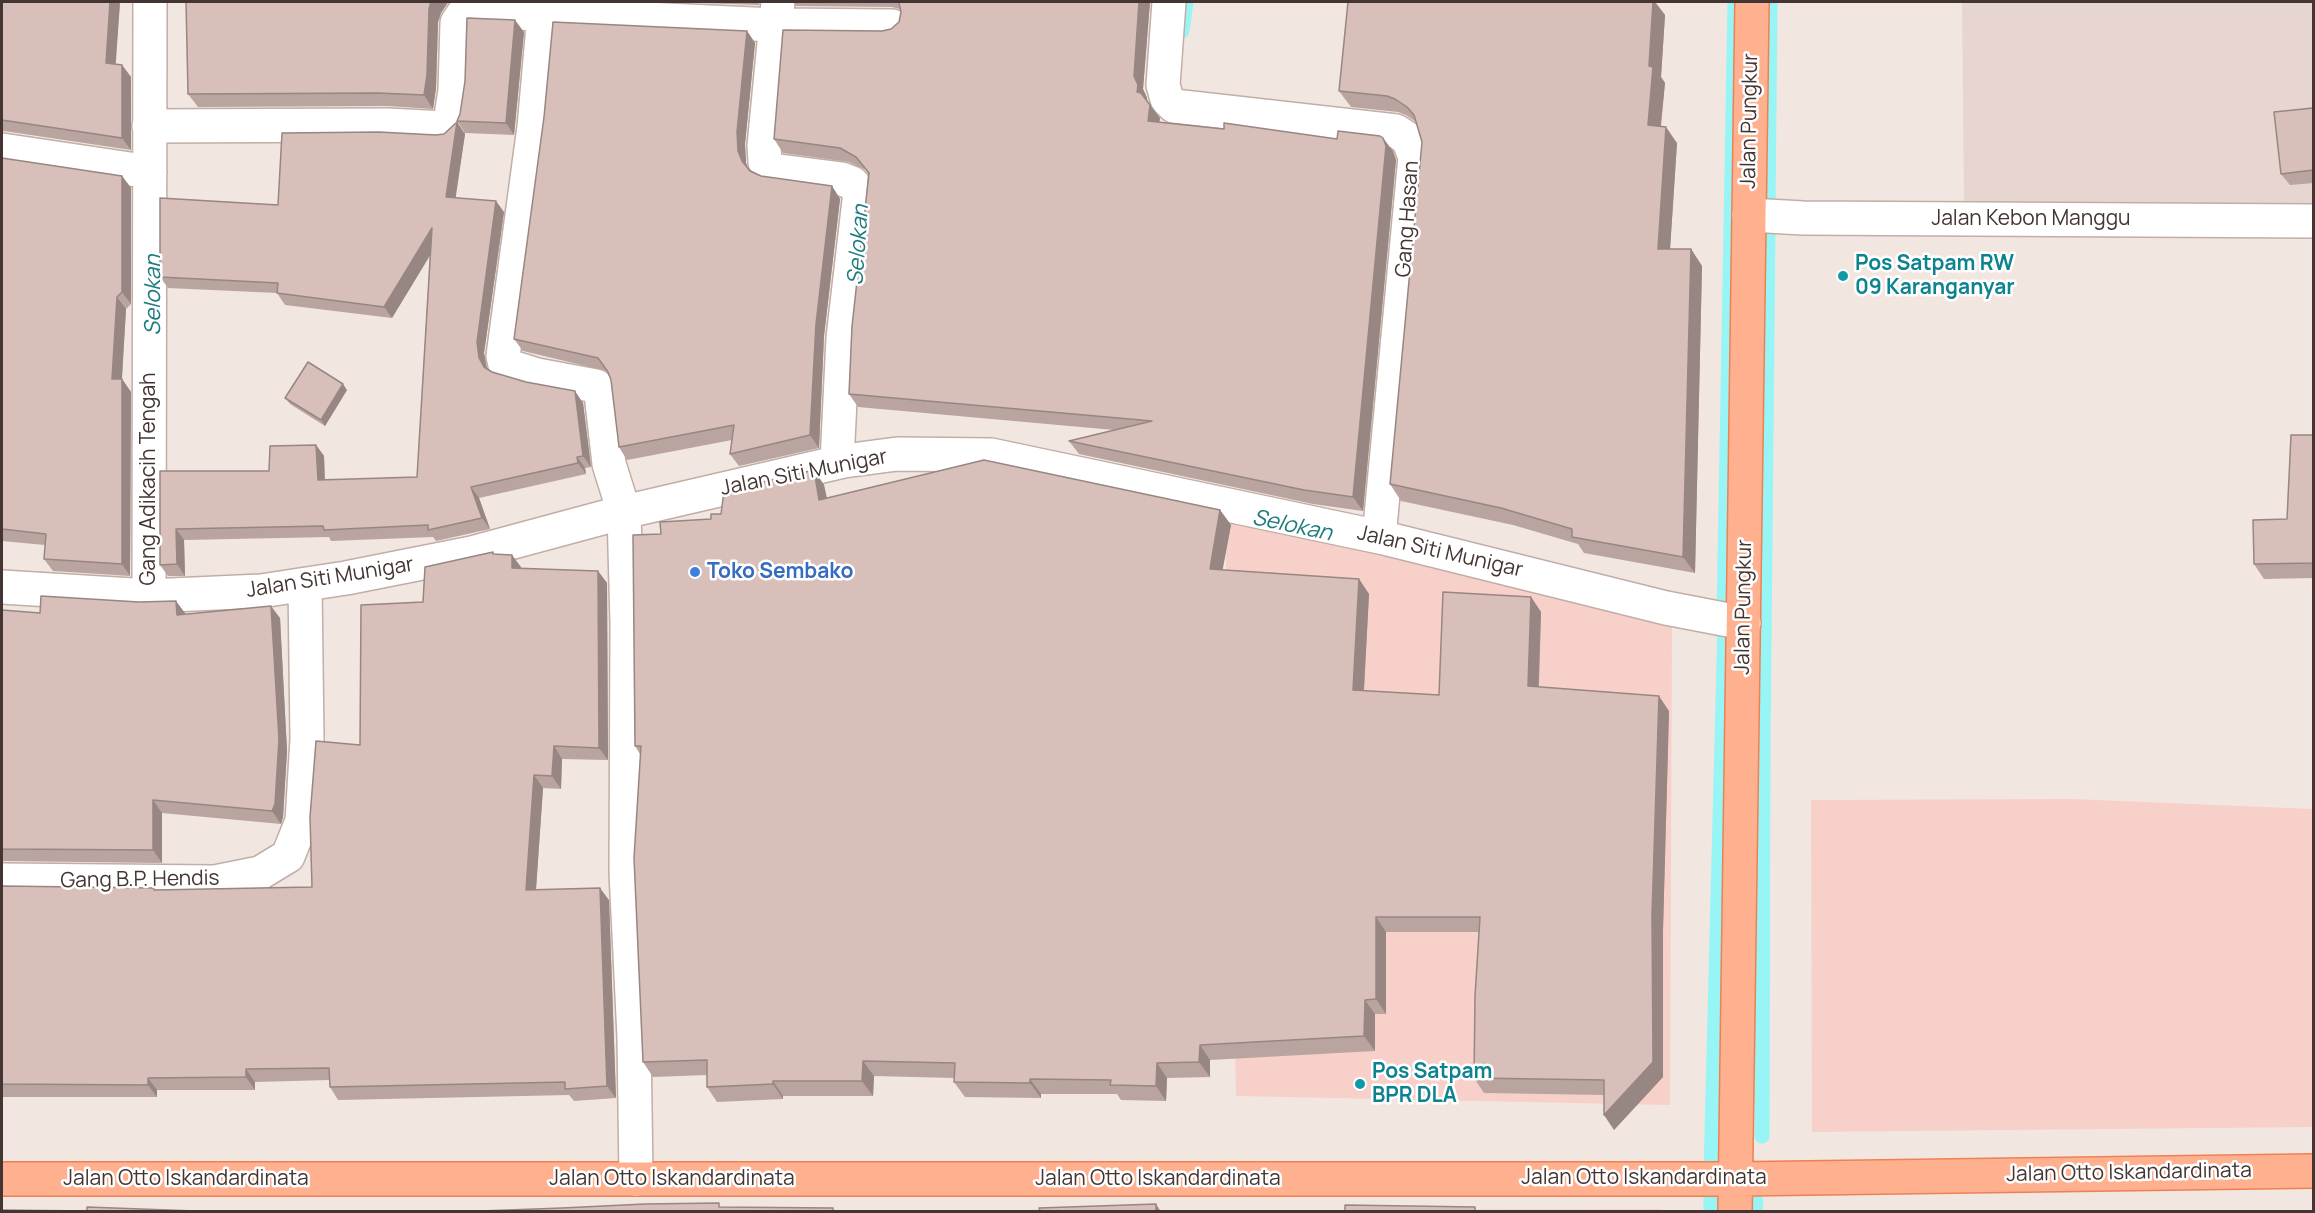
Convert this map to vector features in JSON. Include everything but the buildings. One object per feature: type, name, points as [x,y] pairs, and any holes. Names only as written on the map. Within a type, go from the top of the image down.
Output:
[{"type":"main road","name":"Jalan Pungkur","points":[[1735,1212],[1752,2]]},
{"type":"main road","name":"Jalan Otto Iskandardinata","points":[[2,1179],[1736,1179],[2313,1171]]},
{"type":"street","name":"Gang Adikacih Tengah","points":[[149,596],[150,172],[156,126],[150,2]]},
{"type":"street","name":"Gang Hasan","points":[[1170,2],[1163,85],[1167,99],[1174,106],[1396,131],[1408,139],[1415,157],[1384,538]]},
{"type":"street","points":[[156,126],[364,125],[445,128],[452,116],[457,23],[463,14],[471,11],[544,15],[776,13],[892,26]]},
{"type":"street","points":[[776,13],[764,146],[765,162],[772,170],[842,179],[852,183],[860,192],[843,338],[845,461]]},
{"type":"street","points":[[544,15],[534,127],[503,356],[505,365],[537,375],[596,386],[601,394],[609,464],[624,512],[627,623],[626,873],[634,1037],[636,1179]]},
{"type":"street","points":[[2,150],[150,172]]},
{"type":"street","name":"Jalan Kebon Manggu","points":[[1749,215],[1803,218],[2313,221]]},
{"type":"street","name":"Jalan Siti Munigar","points":[[2,587],[149,596],[261,591],[305,585],[472,553],[624,512],[845,461],[897,454],[991,455],[1384,538],[1666,608],[1744,623]]},
{"type":"street","name":"Gang B.P. Hendis","points":[[2,880],[215,882],[260,873],[288,856],[302,822],[307,739],[305,585]]},
{"type":"shaded area","points":[[1962,2],[2313,2],[2313,211],[1964,202]]},
{"type":"shaded area","points":[[1225,512],[1672,622],[1670,1105],[1236,1096]]},
{"type":"shaded area","points":[[2072,799],[2313,809],[2313,1127],[1812,1132],[1811,800]]},
{"type":"shaded area","points":[[1661,1209],[1661,1212],[820,1212]]},
{"type":"waterway","points":[[1182,31],[1186,2]]},
{"type":"waterway","points":[[1724,617],[1735,2]]},
{"type":"waterway","points":[[1768,210],[1770,2]]},
{"type":"waterway","points":[[1762,1136],[1768,224]]},
{"type":"waterway","points":[[1711,1173],[1725,622]]},
{"type":"waterway","points":[[1711,1185],[1711,1212]]},
{"type":"waterway","points":[[1755,1212],[1756,1201]]},
{"type":"place","name":"Pos Satpam RW 09 Karanganyar","points":[[1843,276]]},
{"type":"place","name":"Toko Sembako","points":[[695,572]]},
{"type":"place","name":"Pos Satpam BPR DLA","points":[[1360,1084]]},
{"type":"water label","name":"Selokan","points":[[859,245]]},
{"type":"water label","name":"Selokan","points":[[154,295]]},
{"type":"water label","name":"Selokan","points":[[1292,526]]}]
